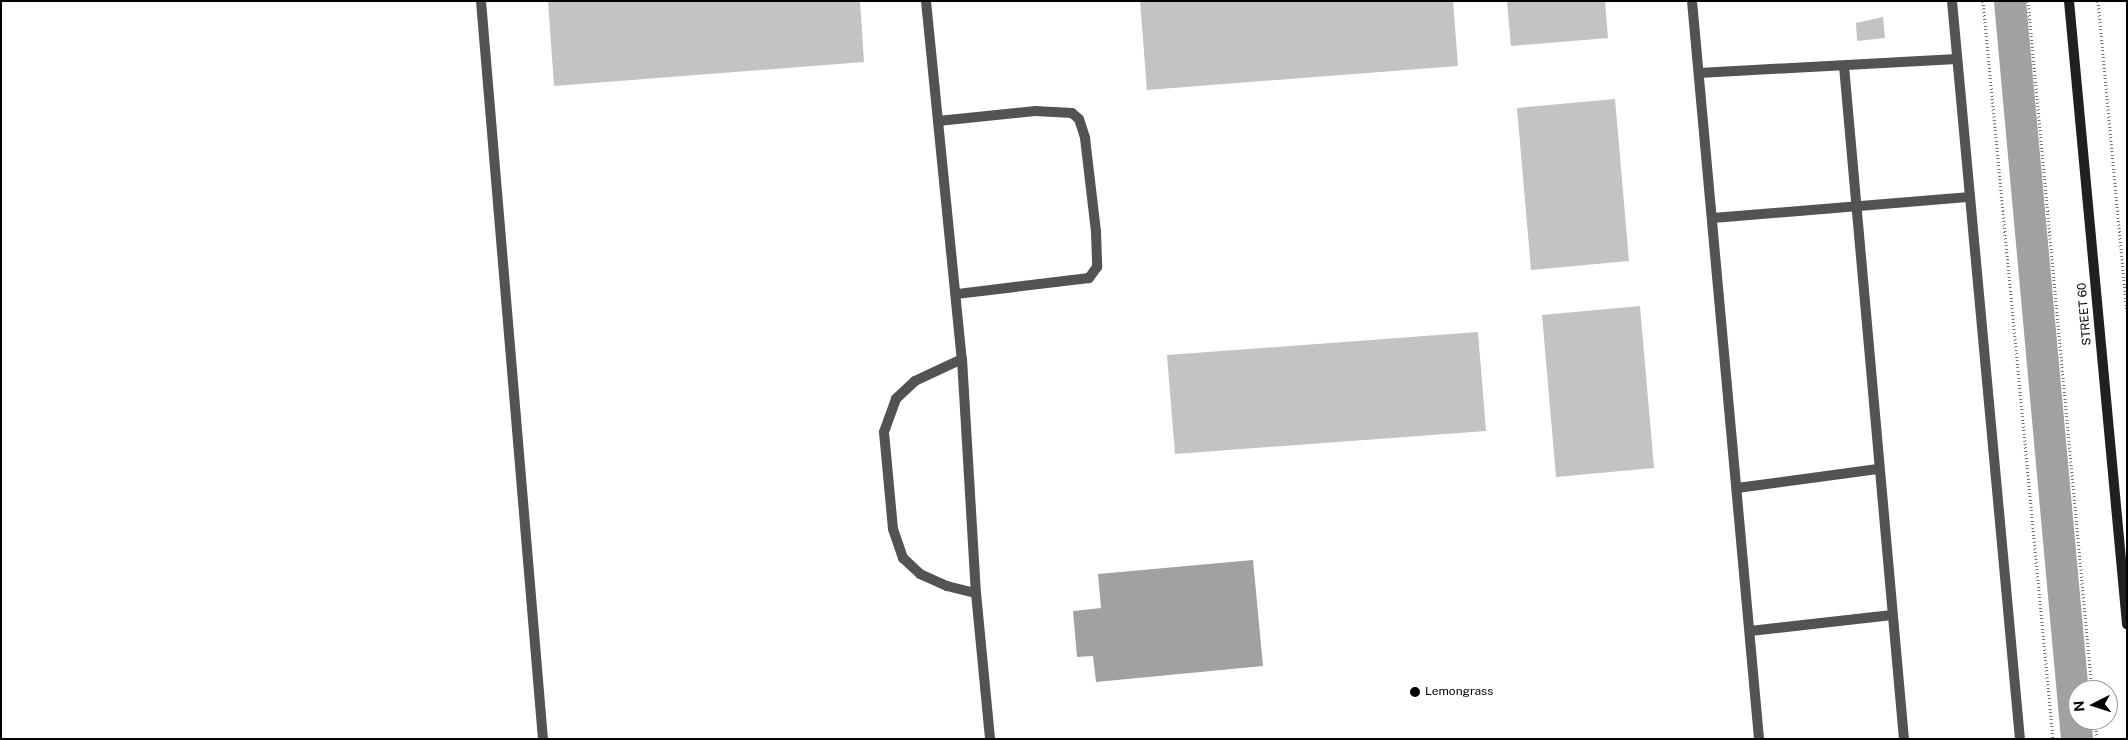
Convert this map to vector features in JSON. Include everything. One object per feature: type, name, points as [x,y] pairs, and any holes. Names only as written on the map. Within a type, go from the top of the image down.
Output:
[{"type":"main road","name":"STREET 60","points":[[2069,1],[2127,624]]},
{"type":"street","points":[[481,1],[543,739]]},
{"type":"street","points":[[926,1],[962,359],[976,593],[990,739]]},
{"type":"street","points":[[1692,1],[1759,739]]},
{"type":"street","points":[[1952,1],[2020,739]]},
{"type":"street","points":[[1699,73],[1957,59]]},
{"type":"street","points":[[1844,66],[1854,206],[1904,739]]},
{"type":"street","points":[[938,121],[1035,111],[1072,113],[1079,119],[1085,138],[1096,232],[1097,266],[1089,278],[956,294]]},
{"type":"street","points":[[1713,218],[1970,197]]},
{"type":"street","points":[[962,359],[916,381],[896,399],[884,432],[893,529],[903,558],[920,574],[947,586],[976,593]]},
{"type":"street","points":[[1737,488],[1878,469]]},
{"type":"street","points":[[1750,631],[1892,615]]},
{"type":"path","points":[[1984,1],[2053,739]]},
{"type":"path","points":[[2028,1],[2091,680]]},
{"type":"path","points":[[2098,1],[2127,312]]},
{"type":"shaded area","points":[[1253,560],[1263,666],[1096,682],[1093,656],[1077,657],[1073,611],[1101,608],[1098,574]]},
{"type":"building","points":[[548,1],[860,1],[864,62],[554,86]]},
{"type":"building","points":[[1140,1],[1453,1],[1458,66],[1147,90]]},
{"type":"building","points":[[1507,1],[1605,1],[1608,38],[1511,46]]},
{"type":"building","points":[[1883,17],[1885,38],[1857,41],[1856,23]]},
{"type":"building","points":[[1615,99],[1629,261],[1531,270],[1517,108]]},
{"type":"building","points":[[1640,306],[1654,468],[1556,477],[1542,315]]},
{"type":"building","points":[[1478,332],[1486,431],[1175,454],[1167,355]]},
{"type":"waterway","points":[[2010,1],[2077,739]]},
{"type":"place","name":"Lemongrass","points":[[1415,692]]}]
